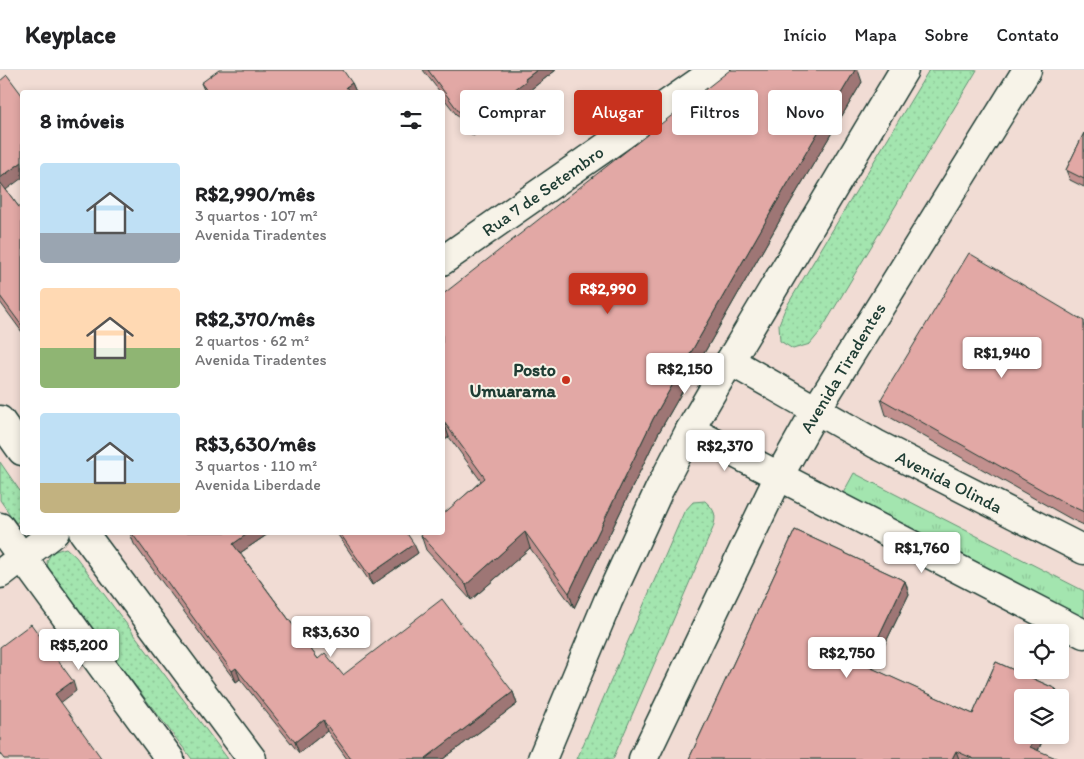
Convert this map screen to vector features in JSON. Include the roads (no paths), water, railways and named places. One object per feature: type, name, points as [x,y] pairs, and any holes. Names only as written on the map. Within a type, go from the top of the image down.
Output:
[{"type":"street","name":"Rua 7 de Setembro","points":[[445,259],[716,70]]},
{"type":"street","points":[[542,759],[608,601],[659,490],[690,430],[904,70]]},
{"type":"street","name":"Avenida Tiradentes","points":[[643,759],[779,476],[816,410],[1027,70]]},
{"type":"street","name":"Avenida Olinda","points":[[730,361],[876,444],[1084,550]]},
{"type":"street","points":[[0,420],[20,448]]},
{"type":"street","points":[[690,430],[1084,634]]},
{"type":"street","points":[[0,527],[170,759]]},
{"type":"street","points":[[0,574],[51,535]]},
{"type":"street","points":[[85,535],[252,759]]},
{"type":"place","name":"Posto Umuarama","points":[[566,380]]}]
